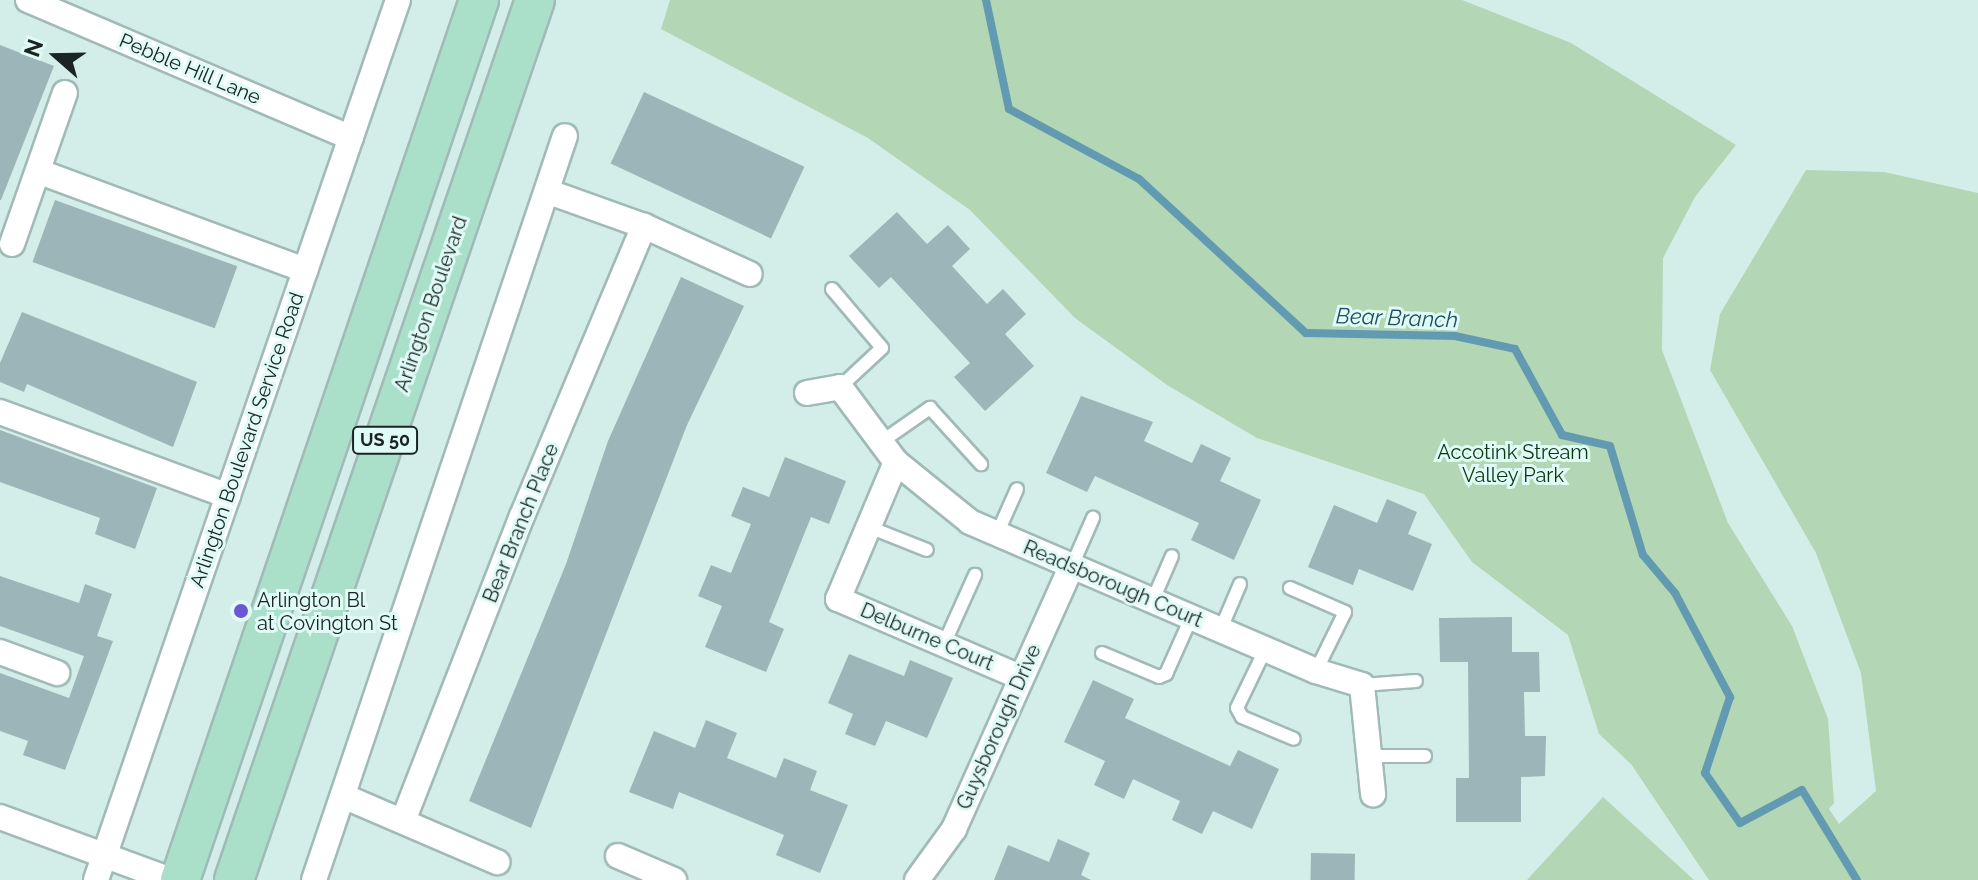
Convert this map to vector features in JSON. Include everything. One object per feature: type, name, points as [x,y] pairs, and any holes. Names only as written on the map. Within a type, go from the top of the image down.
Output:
[{"type":"main road","name":"US 50","points":[[180,880],[479,0]]},
{"type":"main road","name":"Arlington Boulevard","points":[[234,880],[535,0]]},
{"type":"street","name":"Pebble Hill Lane","points":[[28,0],[351,138]]},
{"type":"street","name":"Arlington Boulevard Service Road","points":[[96,880],[398,0]]},
{"type":"street","points":[[12,244],[40,172],[65,93]]},
{"type":"street","points":[[314,880],[549,192],[565,136]]},
{"type":"street","points":[[40,172],[305,270]]},
{"type":"street","points":[[549,192],[644,226],[750,274]]},
{"type":"street","name":"Bear Branch Place","points":[[403,821],[522,516],[644,226]]},
{"type":"street","points":[[807,393],[840,387]]},
{"type":"street","name":"Readsborough Court","points":[[840,387],[896,462],[970,522],[1265,650],[1316,671],[1362,685]]},
{"type":"street","points":[[0,412],[228,496]]},
{"type":"street","name":"Delburne Court","points":[[896,462],[838,599],[1020,677]]},
{"type":"street","name":"Guysborough Drive","points":[[917,880],[954,829],[1071,568]]},
{"type":"street","points":[[0,652],[57,673]]},
{"type":"street","points":[[1362,685],[1373,794]]},
{"type":"street","points":[[343,796],[497,862]]},
{"type":"street","points":[[0,817],[171,880]]},
{"type":"street","points":[[618,856],[674,880]]},
{"type":"lane","points":[[832,289],[882,348],[840,387]]},
{"type":"lane","points":[[881,442],[930,408],[981,464]]},
{"type":"lane","points":[[997,534],[1017,489]]},
{"type":"lane","points":[[1071,568],[1093,518]]},
{"type":"lane","points":[[869,527],[927,550]]},
{"type":"lane","points":[[1152,602],[1172,556]]},
{"type":"lane","points":[[944,644],[975,575]]},
{"type":"lane","points":[[1220,631],[1240,584]]},
{"type":"lane","points":[[1290,588],[1345,612],[1316,671]]},
{"type":"lane","points":[[1102,653],[1159,677],[1166,674],[1191,618]]},
{"type":"lane","points":[[1265,650],[1237,708],[1242,717],[1294,739]]},
{"type":"lane","points":[[1362,685],[1416,681]]},
{"type":"lane","points":[[1370,756],[1425,756]]},
{"type":"green space","name":"Accotink Stream Valley Park","points":[[670,0],[1462,0],[1571,43],[1736,145],[1695,197],[1663,258],[1662,350],[1728,523],[1792,626],[1828,719],[1834,803],[1829,809],[1839,824],[1876,791],[1861,673],[1816,553],[1710,370],[1720,314],[1806,170],[1884,172],[1978,193],[1978,880],[1709,880],[1631,764],[1599,734],[1568,635],[1472,562],[1424,494],[1257,438],[1167,385],[1075,318],[970,210],[868,138],[661,29]]},
{"type":"green space","points":[[1603,797],[1694,880],[1527,880]]},
{"type":"building","points":[[0,45],[54,66],[1,200],[0,200]]},
{"type":"building","points":[[644,92],[804,167],[771,238],[611,164]]},
{"type":"building","points":[[55,200],[237,266],[215,328],[32,262]]},
{"type":"building","points":[[897,212],[927,244],[948,225],[970,249],[952,266],[987,304],[1003,289],[1026,314],[1005,334],[1034,366],[985,411],[954,377],[970,363],[891,277],[879,288],[849,256]]},
{"type":"building","points":[[681,277],[744,306],[687,425],[531,828],[469,801],[566,564],[608,441]]},
{"type":"building","points":[[22,312],[197,382],[173,447],[27,384],[24,392],[0,382],[0,363]]},
{"type":"building","points":[[1081,396],[1153,422],[1144,441],[1192,463],[1201,444],[1231,458],[1220,481],[1261,500],[1234,560],[1191,540],[1199,523],[1095,476],[1087,492],[1046,473]]},
{"type":"building","points":[[0,430],[157,488],[135,549],[95,534],[100,518],[0,482]]},
{"type":"building","points":[[785,457],[846,481],[829,524],[811,517],[769,622],[784,629],[766,672],[705,647],[722,606],[698,596],[711,565],[731,573],[751,524],[731,516],[743,487],[769,497]]},
{"type":"building","points":[[1387,499],[1417,512],[1408,534],[1432,544],[1413,591],[1359,569],[1353,585],[1308,567],[1334,505],[1377,523]]},
{"type":"building","points":[[0,576],[79,603],[85,584],[112,594],[97,636],[113,641],[65,770],[23,755],[28,741],[0,731],[0,673],[69,698],[84,656],[0,626]]},
{"type":"building","points":[[1512,617],[1512,652],[1539,652],[1540,692],[1524,692],[1525,736],[1546,736],[1545,776],[1521,777],[1521,822],[1456,822],[1456,778],[1469,778],[1468,662],[1440,662],[1439,618]]},
{"type":"building","points":[[849,654],[904,676],[910,660],[953,678],[927,738],[886,721],[875,746],[845,734],[853,714],[828,703]]},
{"type":"building","points":[[1093,680],[1134,699],[1125,718],[1230,766],[1238,750],[1279,769],[1252,829],[1213,811],[1202,834],[1172,820],[1180,801],[1133,779],[1124,799],[1094,785],[1105,761],[1064,742]]},
{"type":"building","points":[[706,720],[737,733],[727,758],[776,778],[784,758],[817,771],[810,790],[848,805],[820,873],[776,855],[784,835],[679,792],[673,809],[629,792],[654,731],[695,748]]},
{"type":"building","points":[[1058,839],[1090,853],[1081,875],[1091,880],[994,880],[1008,845],[1049,862]]},
{"type":"building","points":[[1311,853],[1355,854],[1355,880],[1311,880]]},
{"type":"waterway","name":"Bear Branch","points":[[986,0],[1009,109],[1139,179],[1306,333],[1455,336],[1515,349],[1562,435],[1610,446],[1643,555],[1675,593],[1730,697],[1705,773],[1740,823],[1802,790],[1857,880]]},
{"type":"place","name":"Arlington Bl at Covington St","points":[[241,611]]}]
